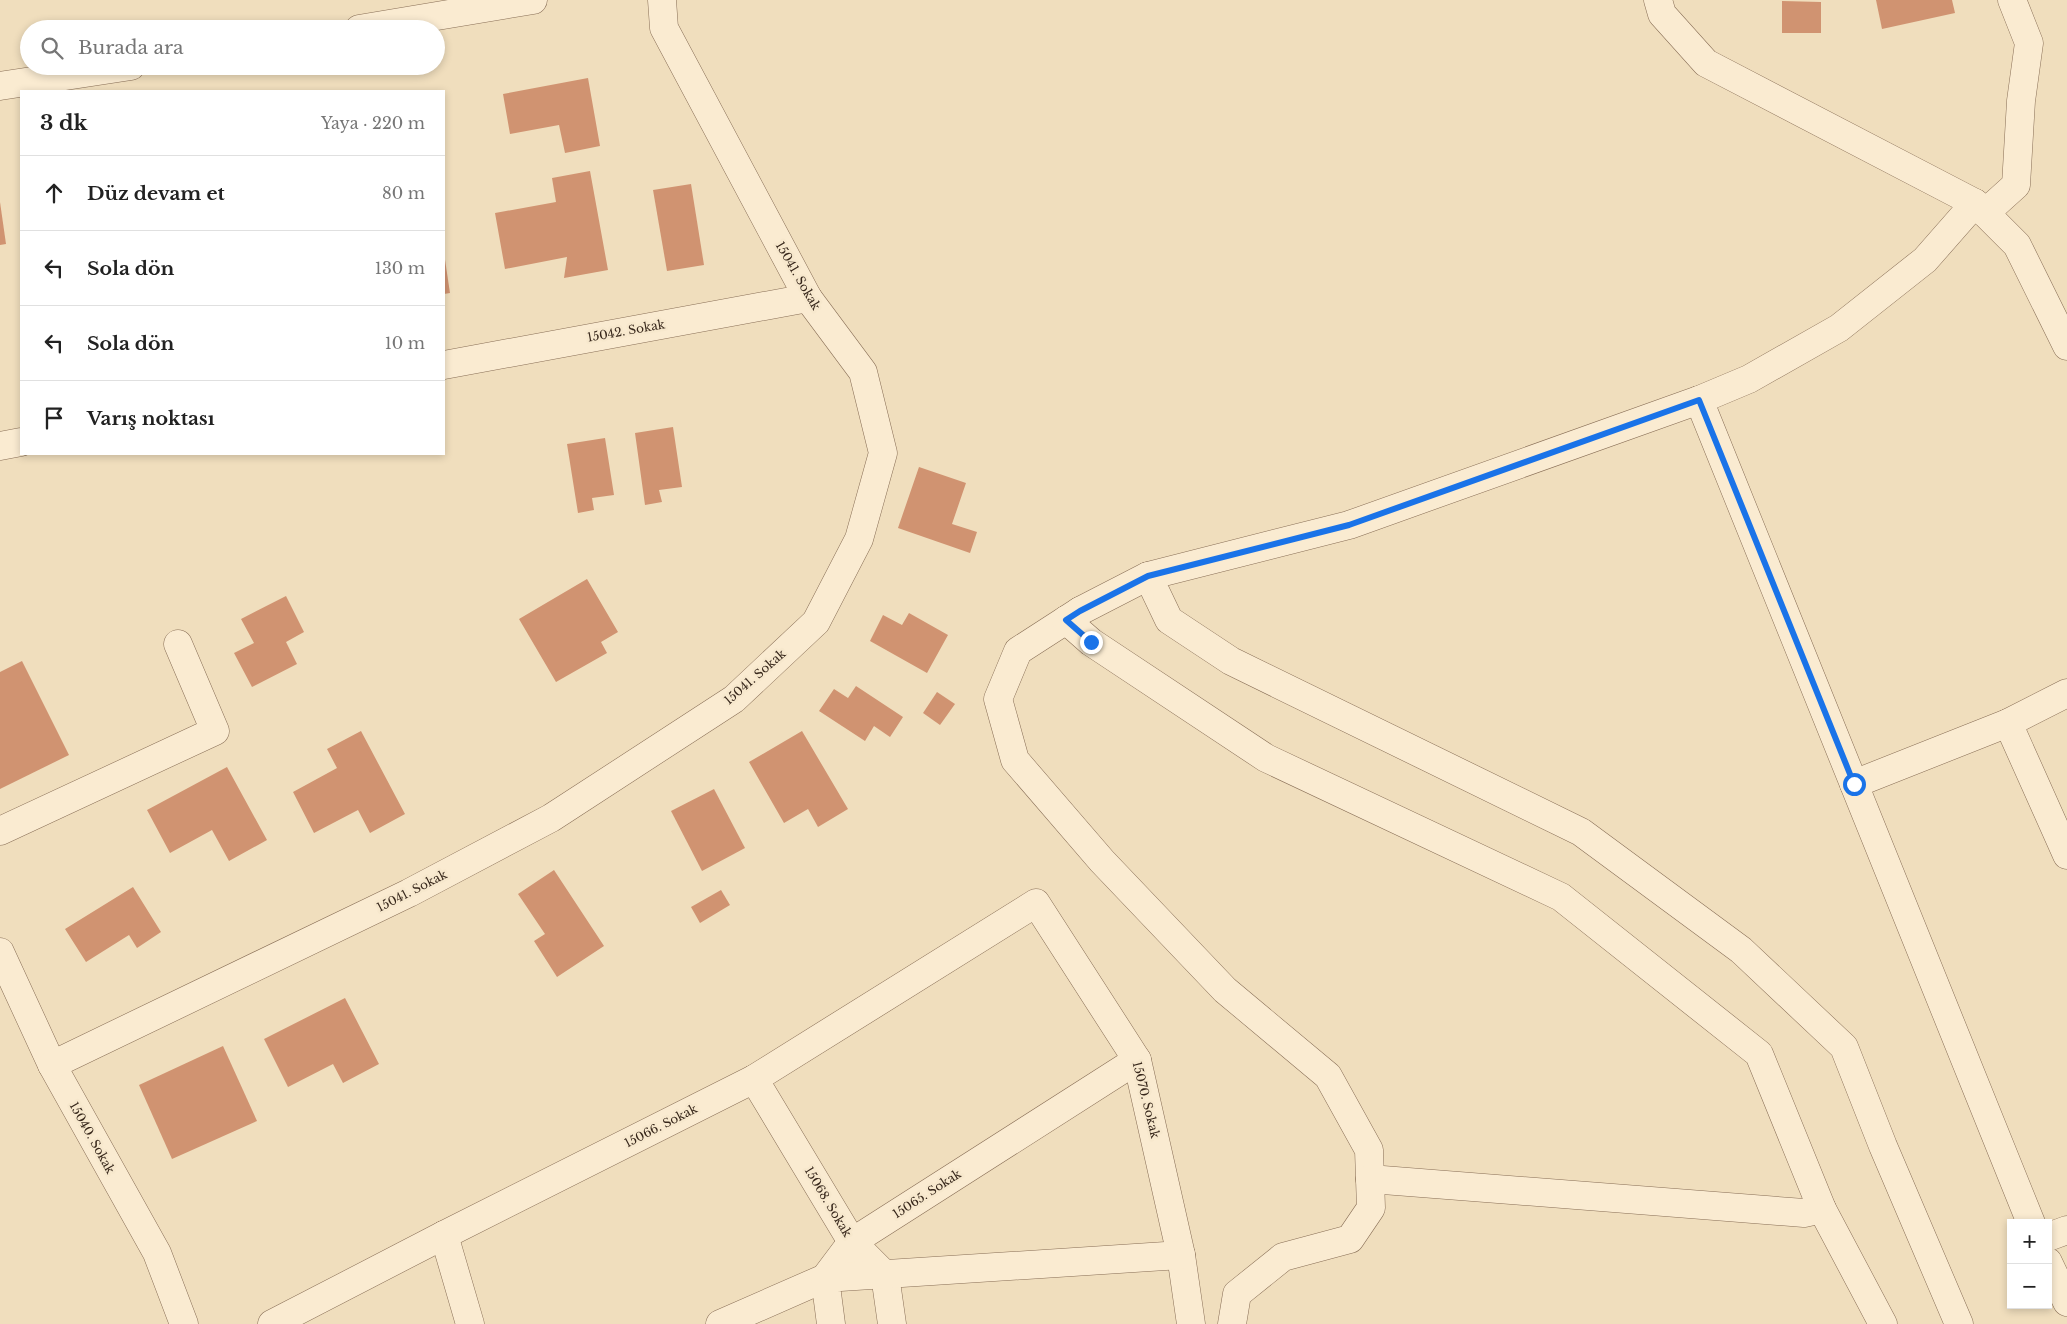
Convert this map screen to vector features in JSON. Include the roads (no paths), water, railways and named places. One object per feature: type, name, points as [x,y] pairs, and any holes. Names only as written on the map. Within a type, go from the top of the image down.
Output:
[{"type":"street","points":[[413,20],[533,0]]},
{"type":"street","name":"15041. Sokak","points":[[52,1065],[409,893],[551,818],[734,699],[816,622],[859,539],[883,452],[863,372],[808,298],[664,28],[662,0]]},
{"type":"street","points":[[1658,0],[1662,14],[1706,63],[1980,208],[2017,245],[2067,346]]},
{"type":"street","points":[[1232,1324],[1237,1294],[1283,1256],[1350,1239],[1371,1208],[1369,1150],[1328,1076],[1225,990],[1102,861],[1015,760],[998,699],[1018,651],[1073,615],[1148,576],[1349,525],[1699,400],[1749,379],[1840,328],[1925,260],[1980,208],[2016,184],[2021,101],[2029,43],[2012,0]]},
{"type":"street","points":[[0,86],[72,75]]},
{"type":"street","name":"15042. Sokak","points":[[445,365],[808,298]]},
{"type":"street","points":[[1699,400],[2029,1219]]},
{"type":"street","points":[[0,446],[20,442]]},
{"type":"street","points":[[1148,576],[1169,620],[1231,661],[1581,832],[1741,950],[1844,1047],[1882,1146],[1959,1324]]},
{"type":"street","points":[[1073,615],[1091,642],[1266,758],[1561,897],[1759,1054],[1822,1209],[1884,1324]]},
{"type":"street","points":[[0,831],[215,731],[178,644]]},
{"type":"street","points":[[1854,784],[2008,723],[2067,693]]},
{"type":"street","points":[[2008,723],[2067,856]]},
{"type":"street","name":"15070. Sokak","points":[[1036,903],[1137,1060],[1181,1255],[1191,1324]]},
{"type":"street","name":"15066. Sokak","points":[[275,1323],[444,1235],[754,1080],[1036,903]]},
{"type":"street","name":"15040. Sokak","points":[[0,952],[52,1065],[157,1253],[184,1324]]},
{"type":"street","name":"15065. Sokak","points":[[720,1324],[825,1278],[852,1242],[1137,1060]]},
{"type":"street","name":"15068. Sokak","points":[[754,1080],[852,1242],[885,1275]]},
{"type":"street","points":[[1370,1179],[1804,1213],[1822,1209]]},
{"type":"street","points":[[2052,1236],[2067,1230]]},
{"type":"street","points":[[444,1235],[470,1324]]},
{"type":"street","points":[[831,1324],[825,1278],[1181,1255]]},
{"type":"street","points":[[2049,1264],[2067,1302]]},
{"type":"street","points":[[885,1275],[892,1324]]}]
